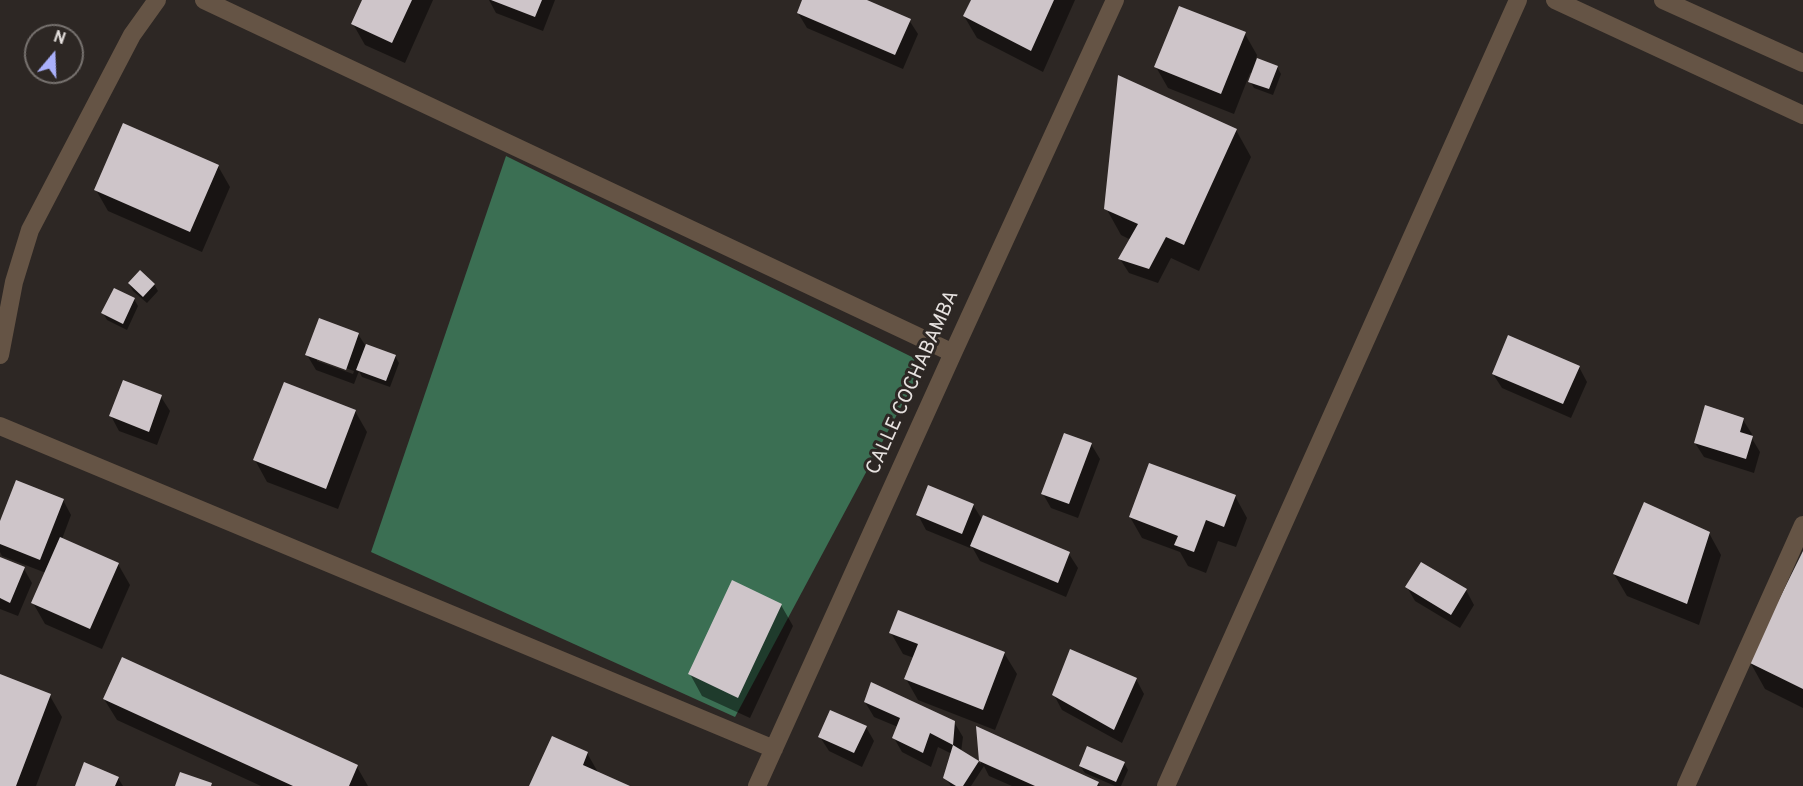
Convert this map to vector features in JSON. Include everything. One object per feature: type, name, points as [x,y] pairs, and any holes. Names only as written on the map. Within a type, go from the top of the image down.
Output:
[{"type":"street","points":[[0,355],[14,282],[30,230],[132,35],[158,0]]},
{"type":"street","points":[[204,0],[953,352]]},
{"type":"street","name":"CALLE COCHABAMBA","points":[[757,786],[1115,0]]},
{"type":"street","points":[[1166,786],[1518,0]]},
{"type":"street","points":[[1555,0],[1803,115]]},
{"type":"street","points":[[1663,0],[1803,63]]},
{"type":"street","points":[[0,426],[774,749]]},
{"type":"street","points":[[1686,786],[1803,525]]},
{"type":"green space","points":[[506,156],[914,358],[916,379],[735,717],[371,552]]},
{"type":"building","points":[[362,0],[412,0],[392,43],[351,24]]},
{"type":"building","points":[[491,0],[542,0],[535,17]]},
{"type":"building","points":[[802,0],[867,0],[911,19],[895,55],[797,13]]},
{"type":"building","points":[[971,0],[1054,0],[1031,51],[963,16]]},
{"type":"building","points":[[1179,6],[1246,32],[1221,94],[1154,67]]},
{"type":"building","points":[[1257,58],[1278,66],[1269,89],[1248,82]]},
{"type":"building","points":[[1118,75],[1237,129],[1184,245],[1166,237],[1149,269],[1118,259],[1138,224],[1104,209]]},
{"type":"building","points":[[123,123],[219,165],[190,232],[94,190]]},
{"type":"building","points":[[140,270],[155,284],[143,297],[128,283]]},
{"type":"building","points":[[114,288],[135,298],[123,324],[101,313]]},
{"type":"building","points":[[319,318],[359,333],[346,370],[305,355]]},
{"type":"building","points":[[1508,335],[1580,366],[1563,404],[1492,374]]},
{"type":"building","points":[[366,344],[396,355],[386,381],[356,370]]},
{"type":"building","points":[[123,380],[162,395],[149,432],[109,416]]},
{"type":"building","points":[[284,382],[356,410],[326,489],[253,460]]},
{"type":"building","points":[[1705,405],[1744,418],[1740,432],[1753,436],[1746,459],[1694,443]]},
{"type":"building","points":[[1064,433],[1092,443],[1069,504],[1041,494]]},
{"type":"building","points":[[1149,463],[1236,495],[1224,527],[1206,520],[1194,552],[1174,545],[1178,536],[1129,517]]},
{"type":"building","points":[[16,480],[64,499],[40,560],[0,544],[0,521]]},
{"type":"building","points":[[928,485],[974,504],[962,534],[916,515]]},
{"type":"building","points":[[1644,502],[1710,532],[1687,604],[1613,574]]},
{"type":"building","points":[[983,515],[1070,552],[1058,583],[970,546]]},
{"type":"building","points":[[60,537],[119,563],[90,629],[31,603]]},
{"type":"building","points":[[1803,551],[1803,689],[1748,662]]},
{"type":"building","points":[[0,557],[25,567],[10,603],[0,598]]},
{"type":"building","points":[[1421,562],[1467,589],[1451,615],[1405,587]]},
{"type":"building","points":[[732,580],[782,604],[738,698],[688,674]]},
{"type":"building","points":[[898,610],[1005,652],[983,710],[904,679],[918,644],[889,633]]},
{"type":"building","points":[[1070,649],[1137,678],[1114,730],[1052,695]]},
{"type":"building","points":[[122,657],[358,765],[349,786],[293,786],[103,699]]},
{"type":"building","points":[[0,674],[51,694],[16,786],[0,786]]},
{"type":"building","points":[[871,682],[955,721],[953,745],[930,733],[923,753],[892,738],[900,718],[864,702]]},
{"type":"building","points":[[830,710],[867,726],[854,753],[818,737]]},
{"type":"building","points":[[976,726],[1099,782],[1097,786],[1035,786],[979,761]]},
{"type":"building","points":[[552,736],[588,752],[583,765],[630,786],[529,786]]},
{"type":"building","points":[[953,745],[979,761],[963,786],[956,786],[943,778]]},
{"type":"building","points":[[1087,746],[1125,762],[1116,782],[1079,766]]},
{"type":"building","points":[[84,762],[119,777],[115,786],[75,786]]},
{"type":"building","points":[[180,772],[212,783],[211,786],[175,786]]}]
